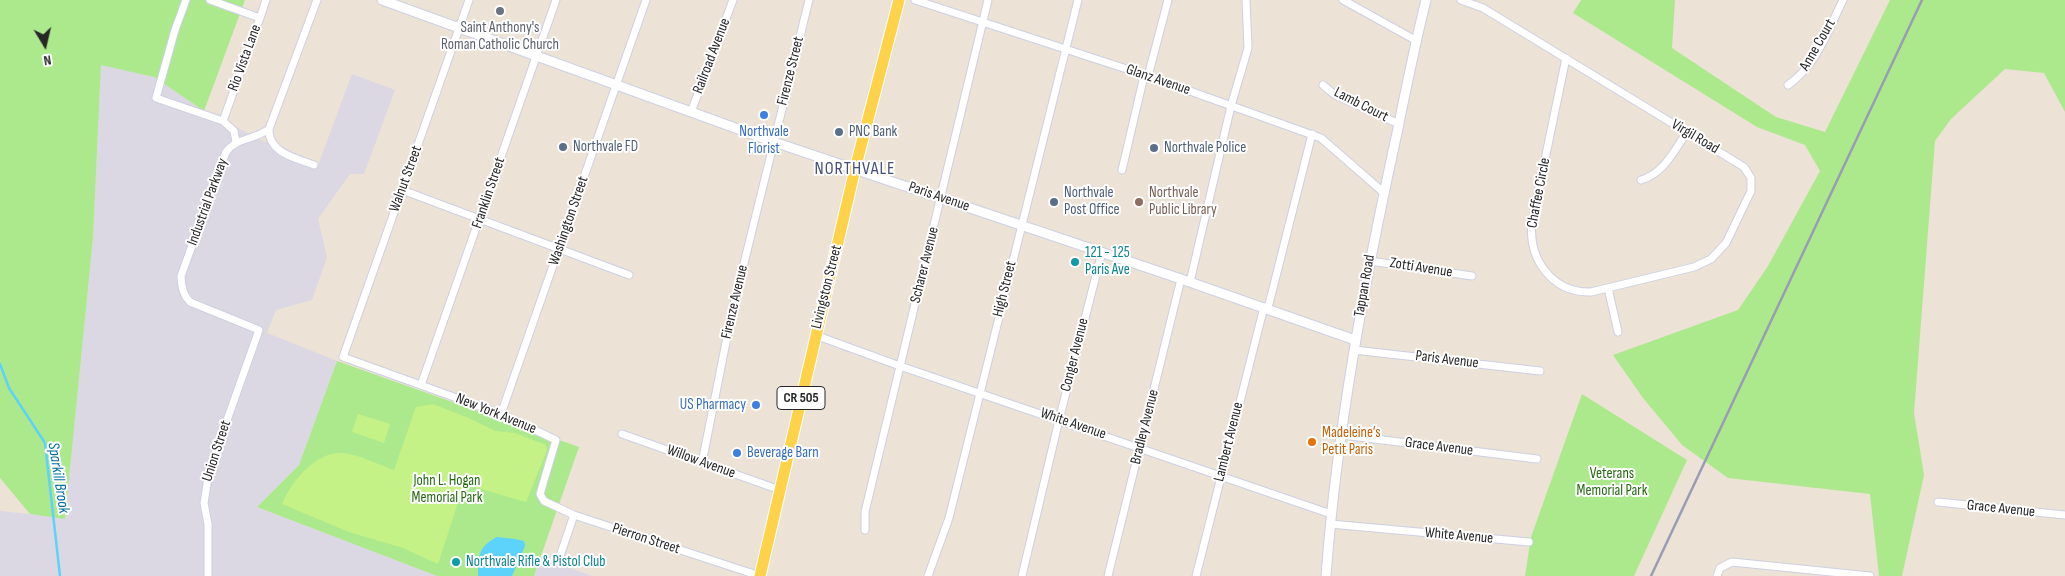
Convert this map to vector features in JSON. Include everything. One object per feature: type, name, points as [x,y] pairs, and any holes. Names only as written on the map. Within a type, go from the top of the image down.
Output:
[{"type":"main road","name":"Livingston Street","points":[[760,576],[855,169],[899,0]]},
{"type":"street","points":[[186,0],[175,30],[173,43],[156,98],[222,121],[234,131],[236,142]]},
{"type":"street","name":"Rio Vista Lane","points":[[210,0],[260,18],[222,121]]},
{"type":"street","points":[[260,18],[266,0]]},
{"type":"street","points":[[314,165],[278,150],[271,144],[269,129],[317,0]]},
{"type":"street","name":"Paris Avenue","points":[[382,0],[774,142],[1266,308],[1355,345],[1540,371]]},
{"type":"street","name":"Walnut Street","points":[[343,357],[469,0]]},
{"type":"street","name":"Franklin Street","points":[[421,385],[556,0]]},
{"type":"street","name":"Washington Street","points":[[501,414],[646,0]]},
{"type":"street","name":"Railroad Avenue","points":[[691,112],[733,0]]},
{"type":"street","name":"Firenze Street","points":[[774,142],[808,0]]},
{"type":"street","name":"Glanz Avenue","points":[[915,0],[1146,76],[1312,134],[1321,138],[1383,192]]},
{"type":"street","name":"Scharer Avenue","points":[[865,530],[865,512],[942,198],[988,0]]},
{"type":"street","name":"High Street","points":[[928,576],[949,518],[1078,0]]},
{"type":"street","points":[[1122,170],[1168,0]]},
{"type":"street","name":"Bradley Avenue","points":[[1108,576],[1140,447],[1248,48],[1246,0]]},
{"type":"street","points":[[1343,0],[1417,41]]},
{"type":"street","name":"Tappan Road","points":[[1326,576],[1331,514],[1355,345],[1383,192],[1426,0]]},
{"type":"street","name":"Virgil Road","points":[[1461,0],[1483,8],[1744,166],[1751,178],[1751,191],[1720,252],[1703,264],[1608,288]]},
{"type":"street","name":"Anne Court","points":[[1788,85],[1802,74],[1812,61],[1843,0]]},
{"type":"street","name":"Chaffee Circle","points":[[1566,58],[1532,222],[1531,244],[1535,255],[1546,273],[1564,287],[1582,292],[1608,288]]},
{"type":"street","name":"Lamb Court","points":[[1323,85],[1335,95],[1399,124]]},
{"type":"street","name":"Industrial Parkway","points":[[259,330],[190,302],[185,296],[181,276],[226,152],[236,142],[261,136],[269,129]]},
{"type":"street","points":[[1641,180],[1655,174],[1663,167],[1687,132]]},
{"type":"street","name":"Lambert Avenue","points":[[1196,576],[1312,134]]},
{"type":"street","name":"Firenze Avenue","points":[[702,463],[732,312],[774,142]]},
{"type":"street","points":[[402,190],[629,275]]},
{"type":"street","name":"Conger Avenue","points":[[1022,576],[1102,252]]},
{"type":"street","name":"Zotti Avenue","points":[[1370,260],[1472,276]]},
{"type":"street","points":[[1608,288],[1618,332]]},
{"type":"street","name":"Union Street","points":[[208,576],[210,546],[204,503],[208,471],[259,330]]},
{"type":"street","name":"White Avenue","points":[[815,335],[1331,514]]},
{"type":"street","name":"New York Avenue","points":[[343,357],[501,414],[556,440],[540,494],[544,502],[574,515]]},
{"type":"street","name":"Willow Avenue","points":[[622,434],[780,490]]},
{"type":"street","name":"Grace Avenue","points":[[1342,435],[1537,459]]},
{"type":"street","name":"Grace Avenue","points":[[1938,502],[2065,515]]},
{"type":"street","points":[[560,556],[574,515]]},
{"type":"street","name":"Pierron Street","points":[[574,515],[760,576]]},
{"type":"street","name":"White Avenue","points":[[1330,524],[1529,542]]},
{"type":"street","points":[[1716,576],[1720,568],[1732,562],[1804,573],[1870,576]]},
{"type":"shaded area","points":[[101,64],[154,77],[204,111],[317,168],[352,74],[395,90],[364,174],[350,174],[318,219],[327,257],[312,300],[276,310],[267,333],[337,361],[299,465],[257,507],[437,576],[0,576],[0,511],[65,518],[93,238]]},
{"type":"shaded area","points":[[541,557],[592,576],[534,576]]},
{"type":"green space","points":[[0,0],[245,0],[204,111],[154,77],[101,65],[93,238],[65,519],[30,514],[0,478]]},
{"type":"green space","points":[[1581,0],[1675,0],[1672,48],[1776,117],[1825,132],[1890,0],[2065,0],[2065,112],[2044,73],[2005,69],[1951,119],[1935,141],[1914,413],[1924,475],[1902,576],[1879,576],[1870,494],[1728,478],[1682,445],[1643,398],[1613,355],[1738,310],[1768,266],[1820,171],[1805,145],[1757,127],[1573,13]]},
{"type":"green space","name":"John L. Hogan Memorial Park","points":[[337,361],[579,447],[534,576],[437,576],[257,507],[299,465]]},
{"type":"green space","name":"Veterans Memorial Park","points":[[1582,394],[1687,460],[1634,576],[1525,576],[1531,537]]},
{"type":"green space","points":[[433,404],[495,431],[515,433],[546,445],[547,450],[526,502],[464,484],[438,564],[403,548],[349,532],[282,504],[292,485],[308,467],[327,455],[349,454],[394,470],[416,407]]},
{"type":"green space","points":[[358,414],[390,424],[384,443],[352,432]]},
{"type":"water","points":[[497,537],[524,541],[525,546],[512,576],[478,576],[480,553],[486,544]]},
{"type":"waterway","name":"Sparkill Brook","points":[[0,364],[9,388],[45,443],[60,576]]},
{"type":"railway","points":[[1651,576],[1922,0]]},
{"type":"place","name":"Saint Anthony's Roman Catholic Church","points":[[500,11]]},
{"type":"place","name":"Northvale Florist","points":[[764,115]]},
{"type":"place","name":"PNC Bank","points":[[839,132]]},
{"type":"place","name":"Northvale FD","points":[[563,147]]},
{"type":"place","name":"Northvale Police","points":[[1154,148]]},
{"type":"place","name":"Northvale Post Office","points":[[1054,202]]},
{"type":"place","name":"Northvale Public Library","points":[[1139,202]]},
{"type":"place","name":"121 - 125 Paris Ave","points":[[1075,262]]},
{"type":"place","name":"US Pharmacy","points":[[756,405]]},
{"type":"place","name":"Madeleine’s Petit Paris","points":[[1312,442]]},
{"type":"place","name":"Beverage Barn","points":[[737,453]]},
{"type":"place","name":"Northvale Rifle & Pistol Club","points":[[456,562]]},
{"type":"district","name":"NORTHVALE","points":[[855,169]]}]
